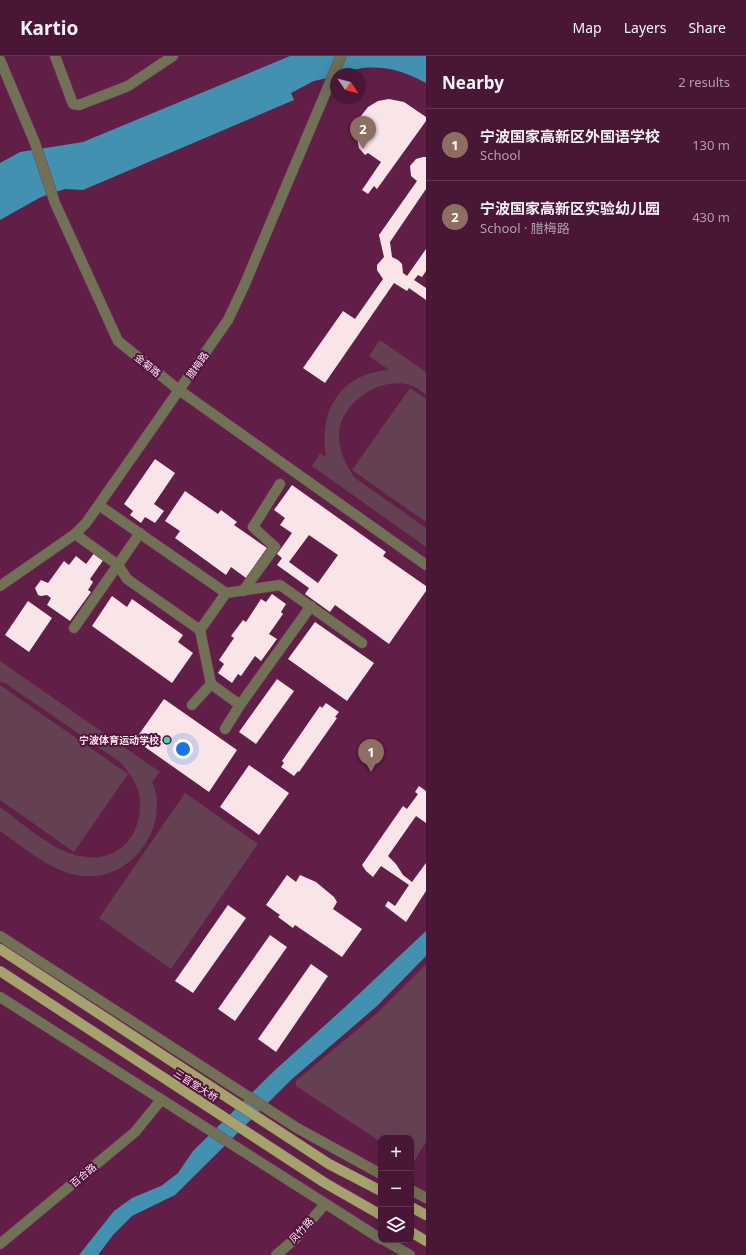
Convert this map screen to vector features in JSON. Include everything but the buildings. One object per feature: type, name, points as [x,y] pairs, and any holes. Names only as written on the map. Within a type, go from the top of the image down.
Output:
[{"type":"main road","name":"三官堂大桥","points":[[0,949],[329,1164],[378,1189]]},
{"type":"main road","name":"三官堂大桥","points":[[0,971],[325,1183],[378,1213]]},
{"type":"main road","points":[[414,1208],[426,1214]]},
{"type":"main road","points":[[414,1234],[426,1241]]},
{"type":"street","points":[[55,56],[73,104],[80,105],[128,86],[173,56]]},
{"type":"street","name":"腊梅路","points":[[0,586],[75,534],[100,506],[228,320],[341,56]]},
{"type":"street","name":"金菊路","points":[[0,60],[35,143],[55,203],[118,341],[179,390],[426,565]]},
{"type":"street","points":[[243,591],[276,547],[253,527],[280,484]]},
{"type":"street","points":[[100,506],[226,593],[280,585],[362,643]]},
{"type":"street","points":[[74,628],[140,533]]},
{"type":"street","points":[[75,534],[118,565],[127,579],[200,630],[210,684],[240,705]]},
{"type":"street","points":[[200,630],[226,593]]},
{"type":"street","points":[[225,730],[240,705],[311,606]]},
{"type":"street","points":[[192,705],[210,684]]},
{"type":"street","points":[[0,936],[297,1128],[378,1172]]},
{"type":"street","points":[[0,997],[378,1236]]},
{"type":"street","name":"百合路","points":[[0,1244],[135,1132],[161,1100]]},
{"type":"street","points":[[414,1192],[426,1198]]},
{"type":"street","name":"凤竹路","points":[[276,1255],[295,1239],[325,1204]]},
{"type":"street","points":[[389,1243],[410,1255]]},
{"type":"shaded area","points":[[380,340],[426,372],[426,395],[410,385],[399,383],[388,384],[368,392],[350,407],[344,416],[339,433],[340,446],[344,460],[355,478],[426,528],[426,547],[312,466],[320,453],[326,457],[324,440],[326,424],[336,397],[346,386],[358,378],[372,373],[389,370],[369,356]]},
{"type":"shaded area","points":[[410,388],[426,399],[426,522],[352,470]]},
{"type":"shaded area","points":[[0,661],[160,772],[152,782],[157,803],[155,821],[150,836],[142,849],[132,860],[120,868],[106,874],[91,876],[76,875],[65,872],[46,863],[0,831],[0,807],[33,832],[60,849],[81,856],[103,856],[113,853],[130,839],[139,817],[140,803],[139,793],[136,786],[120,762],[5,683],[0,682]]},
{"type":"shaded area","points":[[0,685],[128,774],[74,852],[0,800]]},
{"type":"shaded area","points":[[185,793],[258,844],[171,969],[99,918]]},
{"type":"shaded area","points":[[426,964],[426,1142],[414,1161],[414,1135],[378,1135],[378,1140],[296,1086],[296,1081],[377,1013]]},
{"type":"water","points":[[290,56],[426,56],[426,83],[411,76],[388,69],[330,68],[330,77],[314,81],[291,93],[294,100],[83,190],[65,189],[41,197],[0,220],[0,163],[20,152],[83,142]]},
{"type":"water","points":[[426,931],[426,956],[377,1006],[292,1079],[175,1195],[132,1216],[113,1235],[98,1255],[79,1255],[114,1211],[132,1198],[161,1186],[178,1173],[193,1151],[274,1071]]},
{"type":"place","name":"宁波国家高新区实验幼儿园","points":[[363,149]]},
{"type":"place","name":"宁波体育运动学校","points":[[167,740]]},
{"type":"place","name":"宁波国家高新区外国语学校","points":[[371,772]]}]
